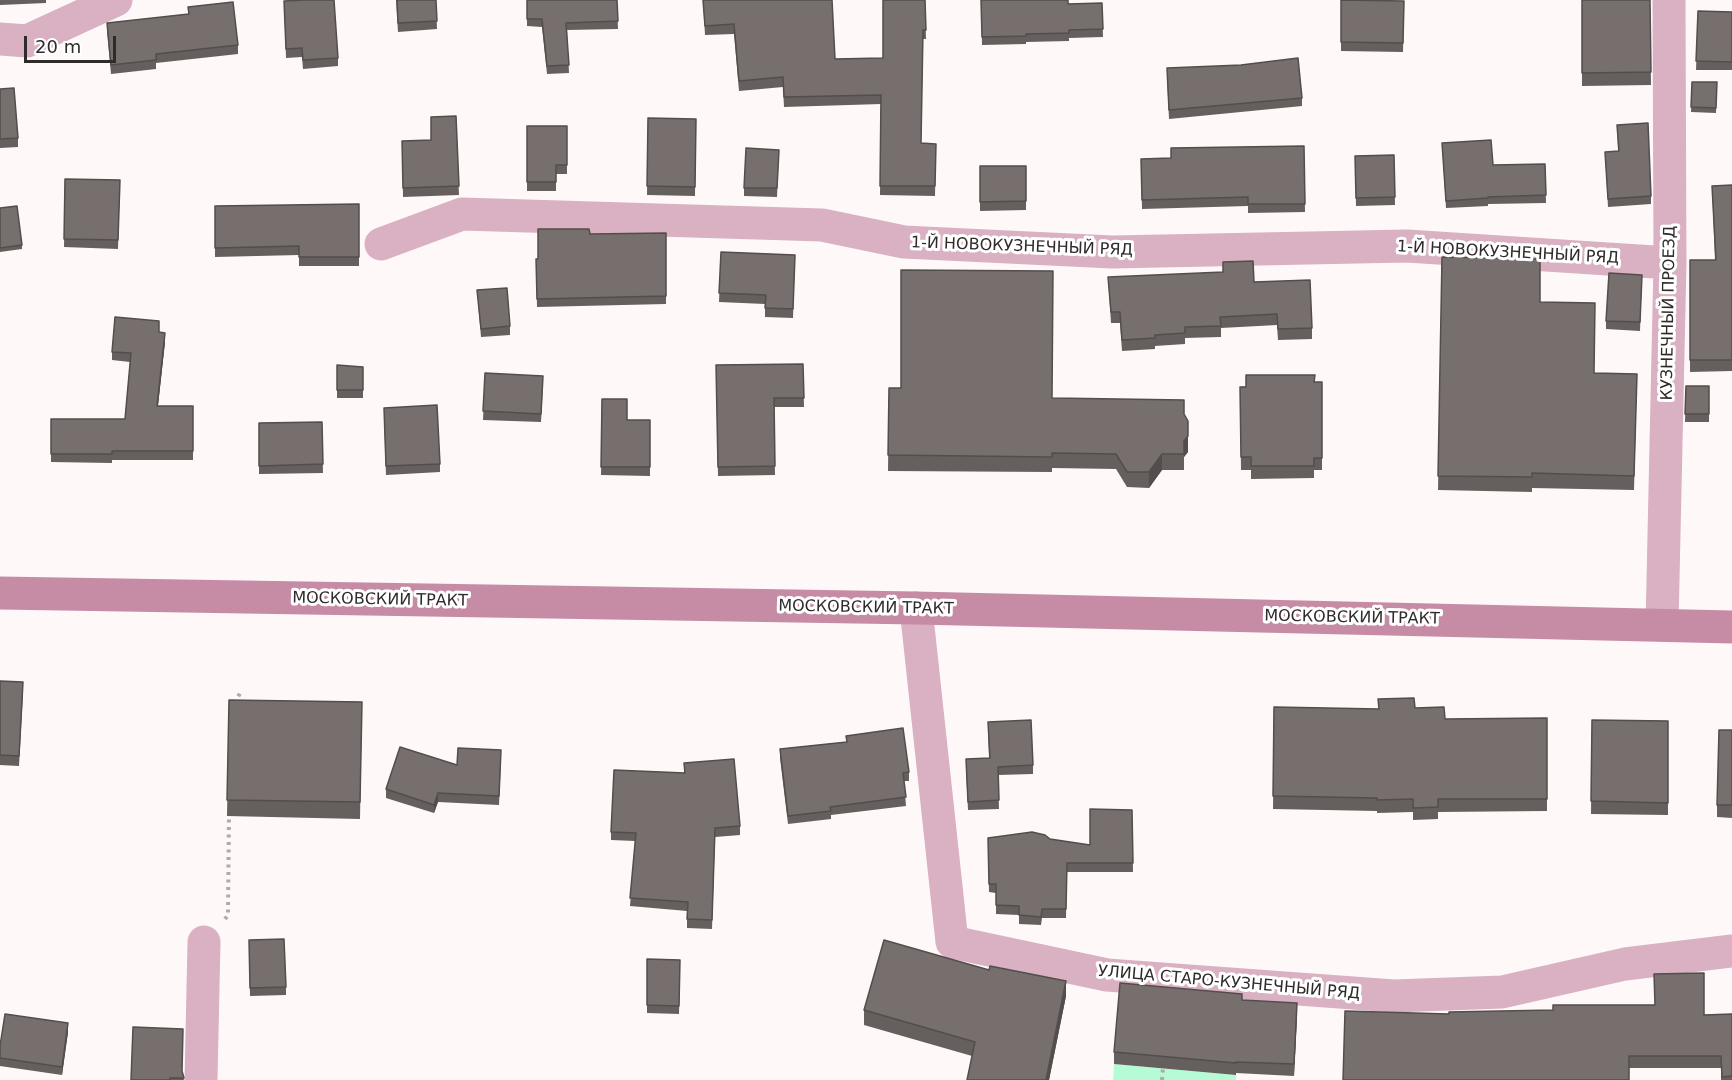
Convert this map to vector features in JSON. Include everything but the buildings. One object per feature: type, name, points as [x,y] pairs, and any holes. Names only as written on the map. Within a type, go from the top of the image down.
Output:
[{"type":"main road","name":"МОСКОВСКИЙ ТРАКТ","points":[[0,593],[916,608],[1732,627]]},
{"type":"street","points":[[0,39],[27,41],[116,0]]},
{"type":"street","name":"КУЗНЕЧНЫЙ ПРОЕЗД","points":[[1662,625],[1671,263],[1669,0]]},
{"type":"street","name":"1-Й НОВОКУЗНЕЧНЫЙ РЯД","points":[[381,244],[462,214],[822,225],[904,242],[1112,252],[1407,246],[1671,263]]},
{"type":"street","name":"УЛИЦА СТАРО-КУЗНЕЧНЫЙ РЯД","points":[[916,608],[952,942],[1107,975],[1394,996],[1502,992],[1625,964],[1732,951]]},
{"type":"street","points":[[201,1080],[204,942]]},
{"type":"path","points":[[233,708],[240,693]]},
{"type":"path","points":[[204,942],[228,915],[229,810]]},
{"type":"path","points":[[1162,1080],[1163,1068]]},
{"type":"green space","points":[[1114,1064],[1236,1075],[1236,1080],[1113,1080]]}]
